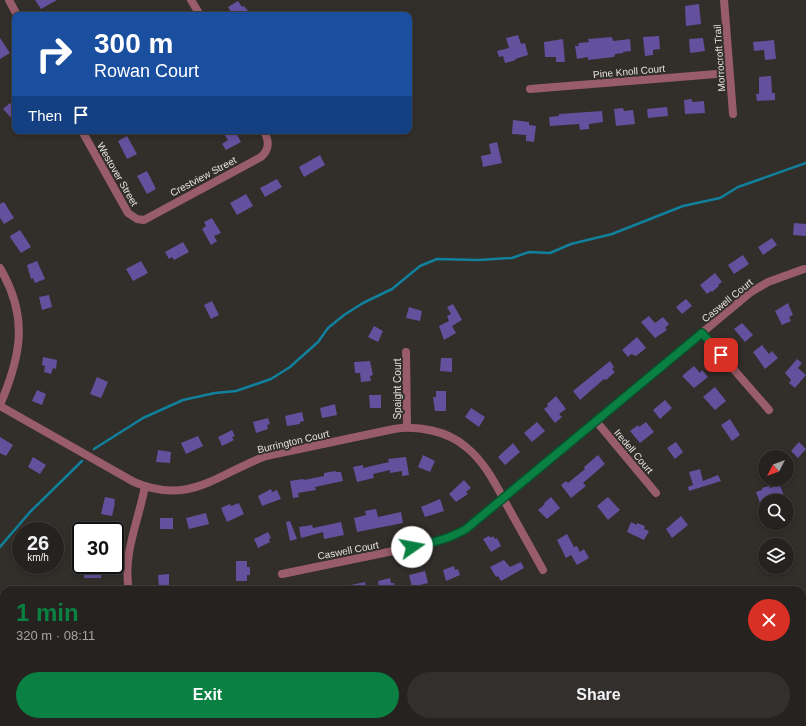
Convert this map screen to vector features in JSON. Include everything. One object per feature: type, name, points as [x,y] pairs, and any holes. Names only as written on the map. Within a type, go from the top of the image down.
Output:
[{"type":"street","points":[[9,0],[15,12]]},
{"type":"street","points":[[191,0],[198,12]]},
{"type":"street","name":"Morrocroft Trail","points":[[724,0],[733,114]]},
{"type":"street","name":"Pine Knoll Court","points":[[530,89],[729,73]]},
{"type":"street","name":"Westover Street","points":[[84,134],[128,213],[137,219],[144,220]]},
{"type":"street","name":"Crestview Street","points":[[144,220],[261,157],[265,153],[268,146],[265,134]]},
{"type":"street","points":[[0,268],[13,294],[19,331],[17,356],[10,381],[0,406]]},
{"type":"street","name":"Caswell Court","points":[[282,574],[427,544],[449,538],[466,529],[759,287],[804,269]]},
{"type":"street","points":[[702,333],[769,410]]},
{"type":"street","name":"Spaight Court","points":[[406,352],[407,427]]},
{"type":"street","name":"Burrington Court","points":[[0,406],[134,482],[145,486],[171,490],[192,489],[214,481],[252,461],[266,456],[407,427],[424,429],[446,435],[465,446],[475,455],[488,472],[543,570]]},
{"type":"street","name":"Iredell Court","points":[[596,421],[656,493]]},
{"type":"street","points":[[128,586],[127,575],[129,558],[145,486]]},
{"type":"building","points":[[35,0],[57,0],[41,9]]},
{"type":"building","points":[[238,1],[242,7],[244,6],[249,12],[231,12],[228,7]]},
{"type":"building","points":[[699,4],[701,24],[686,26],[685,6]]},
{"type":"building","points":[[518,35],[521,44],[525,43],[528,55],[505,63],[503,56],[499,57],[497,51],[509,48],[506,38]]},
{"type":"building","points":[[659,36],[660,49],[653,50],[653,55],[645,56],[643,37]]},
{"type":"building","points":[[612,37],[613,41],[630,39],[631,51],[615,54],[614,57],[588,60],[588,57],[577,59],[575,46],[579,46],[578,43],[589,42],[588,39]]},
{"type":"building","points":[[0,38],[10,53],[0,59]]},
{"type":"building","points":[[703,38],[705,51],[690,53],[689,39]]},
{"type":"building","points":[[563,39],[565,62],[556,62],[556,57],[545,57],[544,42]]},
{"type":"building","points":[[774,40],[776,59],[765,60],[764,50],[754,51],[753,42]]},
{"type":"building","points":[[771,76],[772,93],[775,93],[775,100],[757,101],[756,94],[759,94],[759,77]]},
{"type":"building","points":[[692,99],[692,102],[704,101],[705,113],[685,114],[684,100]]},
{"type":"building","points":[[10,103],[12,105],[12,119],[3,109]]},
{"type":"building","points":[[667,107],[668,116],[648,118],[647,109]]},
{"type":"building","points":[[623,108],[624,111],[633,110],[635,124],[616,126],[614,109]]},
{"type":"building","points":[[602,111],[603,122],[589,124],[589,129],[580,130],[579,124],[550,126],[549,117],[559,116],[559,114]]},
{"type":"building","points":[[513,120],[529,122],[529,125],[536,126],[534,142],[526,141],[526,135],[512,134]]},
{"type":"building","points":[[224,134],[237,134],[241,142],[226,150],[222,144],[228,140]]},
{"type":"building","points":[[127,136],[137,154],[127,159],[118,141]]},
{"type":"building","points":[[497,142],[502,163],[483,167],[481,156],[491,154],[489,144]]},
{"type":"building","points":[[320,155],[325,165],[304,177],[299,167]]},
{"type":"building","points":[[147,171],[156,189],[147,194],[137,176]]},
{"type":"building","points":[[277,179],[282,187],[265,197],[260,188]]},
{"type":"building","points":[[246,194],[253,206],[237,215],[230,203]]},
{"type":"building","points":[[4,202],[14,218],[4,224],[0,218],[0,204]]},
{"type":"building","points":[[212,218],[221,233],[214,236],[217,241],[211,245],[202,229],[206,226],[204,222]]},
{"type":"building","points":[[794,223],[806,224],[806,236],[793,235]]},
{"type":"building","points":[[20,230],[31,247],[21,253],[10,237]]},
{"type":"building","points":[[772,238],[777,245],[763,255],[758,247]]},
{"type":"building","points":[[183,242],[189,252],[174,260],[172,257],[169,259],[165,252]]},
{"type":"building","points":[[743,255],[749,264],[734,274],[728,265]]},
{"type":"building","points":[[37,261],[45,279],[35,283],[33,278],[31,279],[27,265]]},
{"type":"building","points":[[141,261],[148,273],[133,281],[126,269]]},
{"type":"building","points":[[715,273],[722,282],[712,292],[711,291],[707,294],[700,285]]},
{"type":"building","points":[[49,295],[52,307],[42,310],[39,297]]},
{"type":"building","points":[[686,299],[692,306],[682,314],[676,307]]},
{"type":"building","points":[[212,301],[219,315],[211,319],[204,305]]},
{"type":"building","points":[[788,303],[793,315],[789,317],[791,321],[782,325],[775,311]]},
{"type":"building","points":[[453,304],[462,320],[452,326],[456,333],[444,340],[439,326],[449,321],[447,316],[451,314],[447,307]]},
{"type":"building","points":[[409,307],[422,311],[420,321],[406,318]]},
{"type":"building","points":[[649,316],[655,323],[663,317],[669,324],[665,328],[667,330],[655,338],[641,322]]},
{"type":"building","points":[[742,323],[753,335],[745,342],[734,329]]},
{"type":"building","points":[[374,326],[383,331],[378,342],[368,337]]},
{"type":"building","points":[[637,337],[646,348],[636,356],[631,354],[628,357],[622,350]]},
{"type":"building","points":[[762,345],[769,354],[772,351],[778,358],[765,369],[753,352]]},
{"type":"building","points":[[43,357],[57,360],[56,369],[53,368],[51,374],[44,372],[45,366],[42,365]]},
{"type":"building","points":[[441,358],[452,358],[452,372],[440,371]]},
{"type":"building","points":[[797,359],[802,363],[798,368],[806,375],[795,388],[789,383],[791,380],[785,373]]},
{"type":"building","points":[[370,361],[373,375],[370,376],[371,381],[361,382],[360,373],[355,373],[354,362]]},
{"type":"building","points":[[610,361],[614,367],[612,369],[615,372],[606,380],[604,379],[580,400],[573,391]]},
{"type":"building","points":[[694,366],[700,373],[702,370],[708,377],[694,388],[682,376]]},
{"type":"building","points":[[97,377],[108,382],[101,398],[90,394]]},
{"type":"building","points":[[715,387],[726,401],[715,410],[703,397]]},
{"type":"building","points":[[37,390],[46,394],[42,405],[32,401]]},
{"type":"building","points":[[436,391],[446,391],[446,411],[435,411],[433,397],[436,397]]},
{"type":"building","points":[[369,395],[381,395],[381,408],[370,408]]},
{"type":"building","points":[[556,396],[566,409],[559,414],[562,417],[555,423],[544,409]]},
{"type":"building","points":[[665,400],[672,408],[660,419],[653,410]]},
{"type":"building","points":[[335,404],[337,415],[322,418],[320,408]]},
{"type":"building","points":[[471,408],[485,417],[479,427],[465,417]]},
{"type":"building","points":[[302,412],[304,421],[300,422],[300,424],[287,426],[285,416]]},
{"type":"building","points":[[268,418],[270,424],[267,425],[268,429],[256,433],[253,422]]},
{"type":"building","points":[[730,419],[740,435],[732,441],[721,425]]},
{"type":"building","points":[[537,422],[545,431],[532,442],[524,433]]},
{"type":"building","points":[[646,422],[654,432],[640,443],[630,431],[638,425],[639,427]]},
{"type":"building","points":[[232,430],[235,436],[232,437],[234,440],[222,446],[218,437]]},
{"type":"building","points":[[198,436],[203,446],[186,454],[181,443]]},
{"type":"building","points":[[0,437],[13,445],[6,456],[0,453]]},
{"type":"building","points":[[676,442],[683,452],[675,459],[667,448]]},
{"type":"building","points":[[799,442],[806,449],[798,458],[794,454],[794,450],[792,450]]},
{"type":"building","points":[[513,443],[520,452],[505,465],[498,457]]},
{"type":"building","points":[[158,450],[171,452],[170,463],[156,462]]},
{"type":"building","points":[[423,455],[435,461],[430,472],[418,467]]},
{"type":"building","points":[[598,455],[605,464],[583,483],[586,486],[571,498],[561,485],[566,481],[568,483],[585,469],[584,467]]},
{"type":"building","points":[[33,457],[46,465],[40,474],[28,467]]},
{"type":"building","points":[[406,457],[409,475],[402,476],[402,471],[390,473],[390,470],[373,474],[374,478],[357,482],[353,467],[363,465],[363,468],[389,462],[388,459]]},
{"type":"building","points":[[700,469],[703,481],[718,475],[721,481],[689,491],[688,487],[693,485],[689,472]]},
{"type":"building","points":[[335,471],[341,472],[343,481],[315,487],[316,490],[298,493],[299,497],[293,498],[290,481],[324,476],[324,473]]},
{"type":"building","points":[[464,480],[471,488],[466,492],[468,494],[456,502],[449,494]]},
{"type":"building","points":[[769,486],[770,488],[780,486],[783,494],[758,494],[758,498],[756,492]]},
{"type":"building","points":[[271,489],[272,492],[277,490],[281,499],[262,506],[258,496]]},
{"type":"building","points":[[105,497],[115,499],[112,516],[101,514]]},
{"type":"building","points":[[551,497],[560,508],[547,519],[538,510]]},
{"type":"building","points":[[608,497],[620,510],[608,520],[597,506]]},
{"type":"building","points":[[440,499],[444,511],[425,517],[421,507]]},
{"type":"building","points":[[239,503],[244,514],[227,522],[221,508],[230,504],[231,506]]},
{"type":"building","points":[[376,509],[378,517],[401,512],[403,523],[357,532],[354,518],[366,515],[365,511]]},
{"type":"building","points":[[206,513],[209,524],[189,529],[186,518]]},
{"type":"building","points":[[681,516],[688,525],[672,538],[666,529]]},
{"type":"building","points":[[160,518],[173,518],[173,529],[160,529]]},
{"type":"building","points":[[290,521],[297,539],[290,541],[286,522]]},
{"type":"building","points":[[341,522],[344,535],[324,539],[323,532],[301,538],[299,527],[312,525],[313,528]]},
{"type":"building","points":[[631,522],[637,525],[637,523],[645,526],[644,529],[649,531],[644,540],[627,532]]},
{"type":"building","points":[[268,532],[271,538],[269,539],[270,542],[258,548],[254,539]]},
{"type":"building","points":[[567,534],[574,547],[577,546],[580,552],[584,549],[589,558],[577,565],[571,555],[566,558],[557,540]]},
{"type":"building","points":[[489,536],[491,538],[493,536],[495,539],[497,538],[501,546],[491,552],[483,539]]},
{"type":"building","points":[[504,560],[510,567],[521,562],[524,568],[501,581],[498,576],[496,577],[490,567]]},
{"type":"building","points":[[236,561],[247,561],[247,567],[250,567],[250,575],[247,575],[247,581],[236,581]]},
{"type":"building","points":[[454,566],[455,570],[458,569],[460,575],[446,581],[443,570]]},
{"type":"building","points":[[425,571],[428,583],[412,586],[409,575]]},
{"type":"building","points":[[84,574],[101,574],[101,578],[84,578]]},
{"type":"building","points":[[169,574],[169,586],[159,586],[158,575]]},
{"type":"building","points":[[390,578],[391,583],[394,583],[394,586],[379,586],[378,581]]},
{"type":"building","points":[[365,582],[366,586],[346,586]]},
{"type":"waterway","points":[[94,449],[143,418],[183,400],[215,393],[236,391],[271,379],[290,367],[318,342],[328,328],[344,315],[363,303],[392,289],[420,266],[437,259],[479,260],[512,258],[529,252],[550,253],[571,244],[612,234],[683,206],[720,198],[738,187],[806,163]]},
{"type":"waterway","points":[[0,547],[30,512],[82,461]]},
{"type":"route","points":[[412,547],[440,541],[466,529],[702,333],[721,355]]}]
